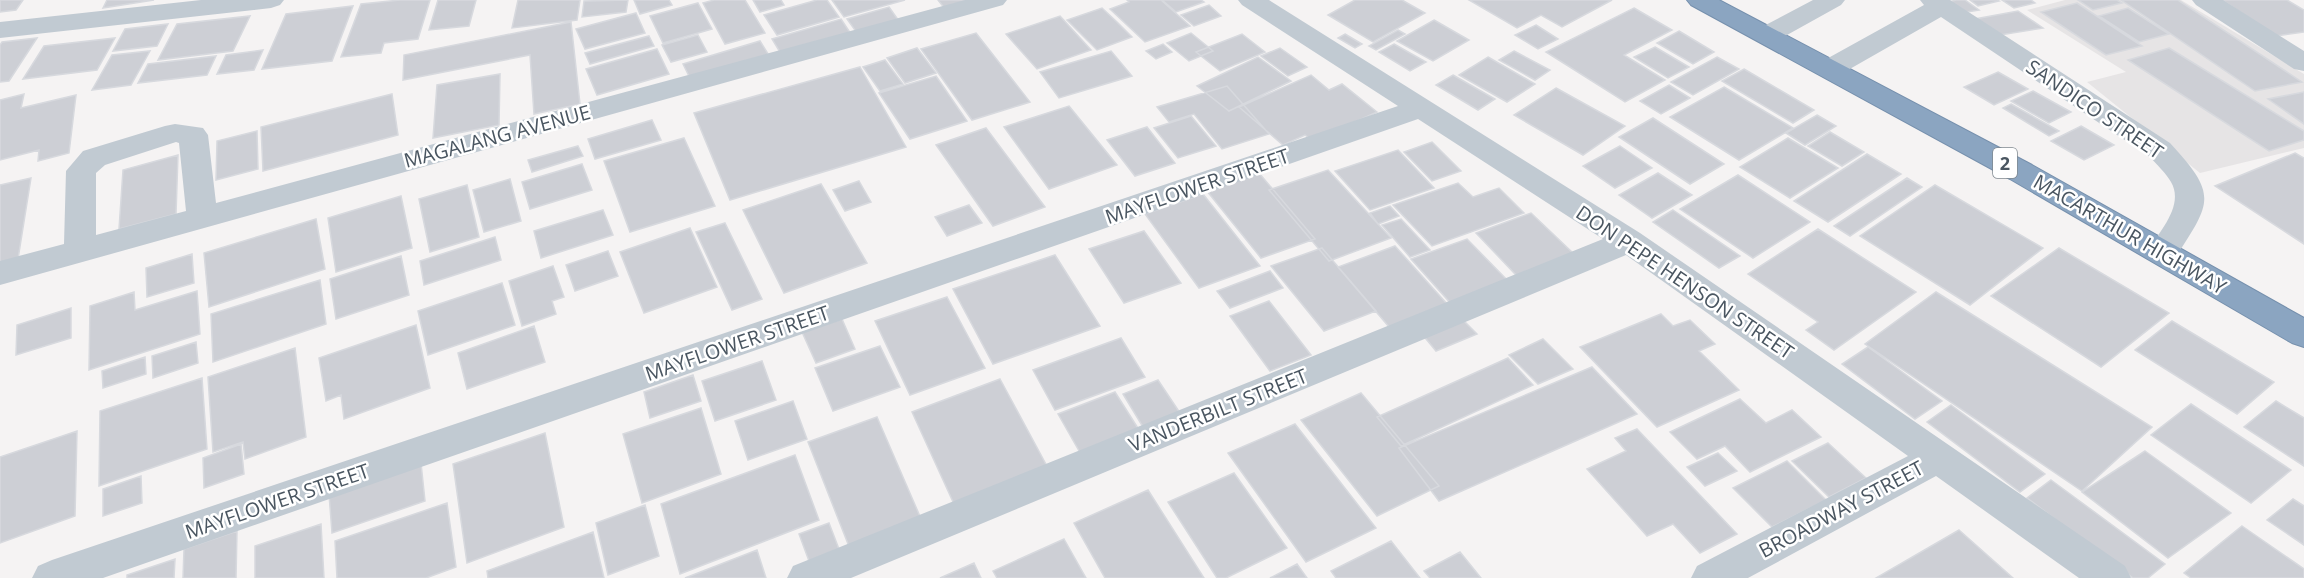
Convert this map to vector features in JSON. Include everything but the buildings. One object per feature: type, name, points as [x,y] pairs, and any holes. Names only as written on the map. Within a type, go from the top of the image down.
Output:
[{"type":"highway","name":"MACARTHUR HIGHWAY","points":[[1700,0],[1831,68],[2163,252],[2304,334]]},
{"type":"street","points":[[0,30],[272,0]]},
{"type":"street","name":"MAGALANG AVENUE","points":[[0,273],[994,0]]},
{"type":"street","name":"DON PEPE HENSON STREET","points":[[1251,0],[1629,242],[2111,578]]},
{"type":"street","points":[[1767,35],[1832,0]]},
{"type":"street","points":[[2205,0],[2304,63]]},
{"type":"street","points":[[1831,68],[1937,3]]},
{"type":"street","name":"SANDICO STREET","points":[[1937,3],[2160,150],[2187,181],[2189,199],[2187,211],[2163,252]]},
{"type":"street","points":[[2271,41],[2304,37]]},
{"type":"street","name":"MAYFLOWER STREET","points":[[52,578],[1422,108]]},
{"type":"street","points":[[80,251],[81,171],[94,158],[175,133],[193,135],[202,217]]},
{"type":"street","name":"VANDERBILT STREET","points":[[807,578],[1629,242]]},
{"type":"street","name":"BROADWAY STREET","points":[[1711,578],[1939,458]]},
{"type":"shaded area","points":[[2065,0],[2181,0],[2304,74],[2304,148],[2200,173],[2087,82],[2126,72],[2027,10]]}]
